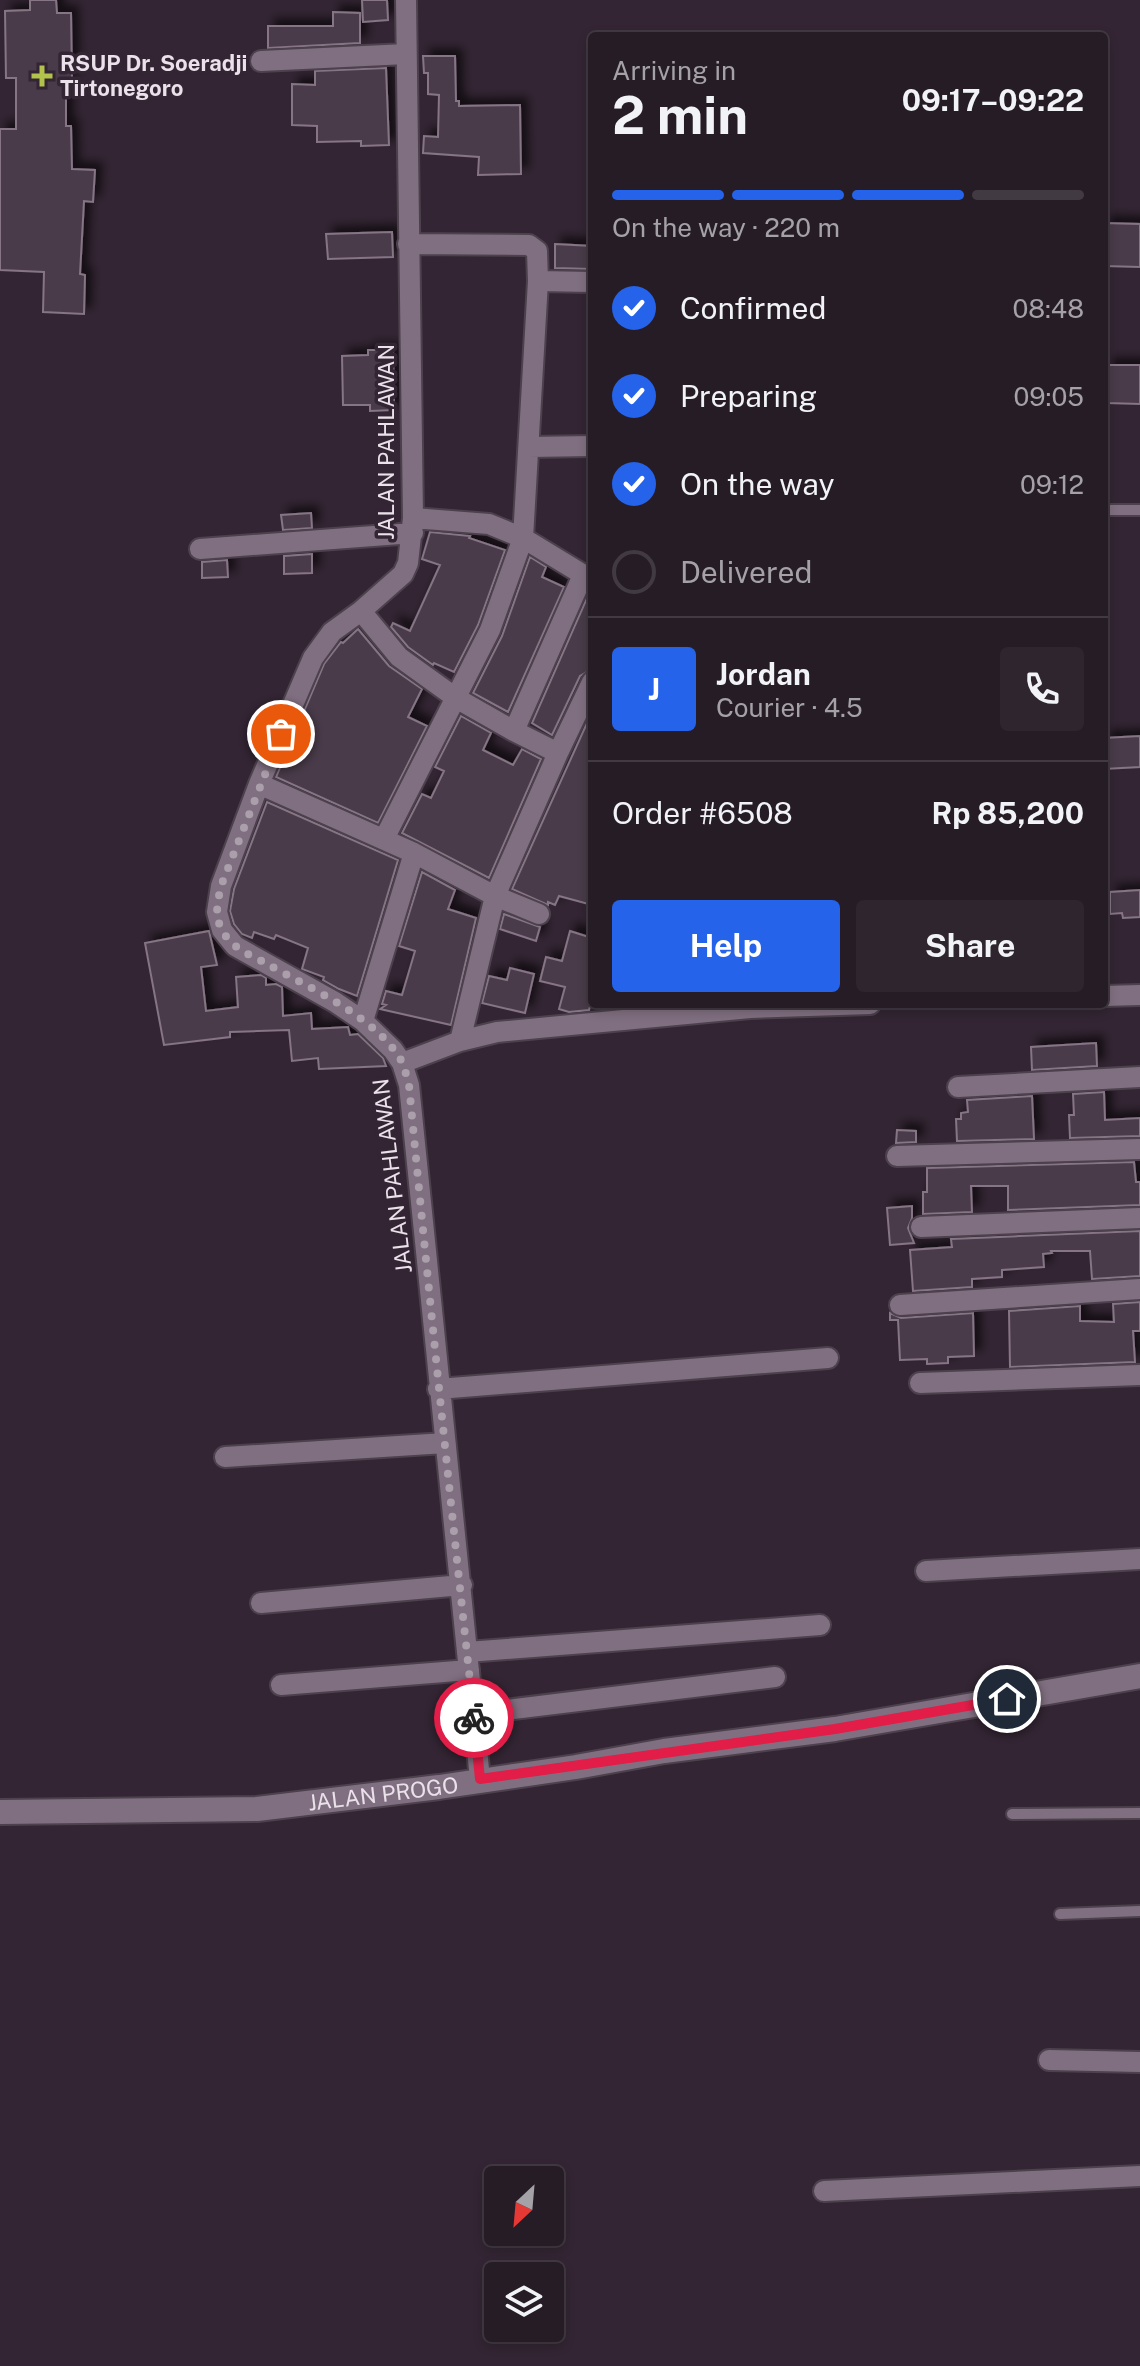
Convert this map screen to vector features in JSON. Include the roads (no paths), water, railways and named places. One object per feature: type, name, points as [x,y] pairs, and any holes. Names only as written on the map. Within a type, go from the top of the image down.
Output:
[{"type":"street","name":"JALAN PAHLAWAN","points":[[406,0],[413,526],[408,563],[403,574],[332,632],[313,658],[259,784],[221,886],[217,912],[222,930],[235,946],[363,1021],[393,1050],[402,1063],[409,1085],[480,1779]]},
{"type":"street","points":[[261,61],[406,54]]},
{"type":"street","points":[[384,839],[490,630],[523,538],[538,281],[537,251],[529,245],[408,244]]},
{"type":"street","points":[[538,281],[588,282]]},
{"type":"street","points":[[529,447],[588,446]]},
{"type":"street","points":[[200,549],[413,526],[489,524],[523,538],[587,577],[514,731]]},
{"type":"street","points":[[361,611],[399,657],[456,698],[558,753]]},
{"type":"street","points":[[460,1041],[495,896],[588,690]]},
{"type":"street","points":[[259,784],[384,839],[495,896],[539,914]]},
{"type":"street","points":[[363,1021],[414,853]]},
{"type":"street","points":[[1108,996],[1140,995]]},
{"type":"street","points":[[402,1063],[460,1041],[497,1032],[750,1008]]},
{"type":"street","points":[[958,1087],[1140,1077]]},
{"type":"street","points":[[897,1156],[1140,1149]]},
{"type":"street","points":[[921,1227],[1140,1218]]},
{"type":"street","points":[[900,1305],[1140,1289]]},
{"type":"street","points":[[438,1389],[828,1358]]},
{"type":"street","points":[[920,1383],[1140,1375]]},
{"type":"street","points":[[225,1457],[445,1443]]},
{"type":"street","points":[[926,1571],[1140,1559]]},
{"type":"street","points":[[261,1603],[462,1585]]},
{"type":"street","points":[[281,1685],[468,1661],[820,1625]]},
{"type":"street","name":"JALAN PROGO","points":[[0,1812],[257,1809],[835,1729],[1140,1676]]},
{"type":"street","points":[[473,1714],[775,1677]]},
{"type":"street","points":[[1049,2060],[1140,2062]]},
{"type":"street","points":[[824,2191],[1140,2176]]},
{"type":"lane","points":[[1108,510],[1140,510]]},
{"type":"lane","points":[[1012,1814],[1140,1813]]},
{"type":"lane","points":[[1060,1914],[1140,1911]]},
{"type":"place","name":"RSUP Dr. Soeradji Tirtonegoro","points":[[42,76]]}]
